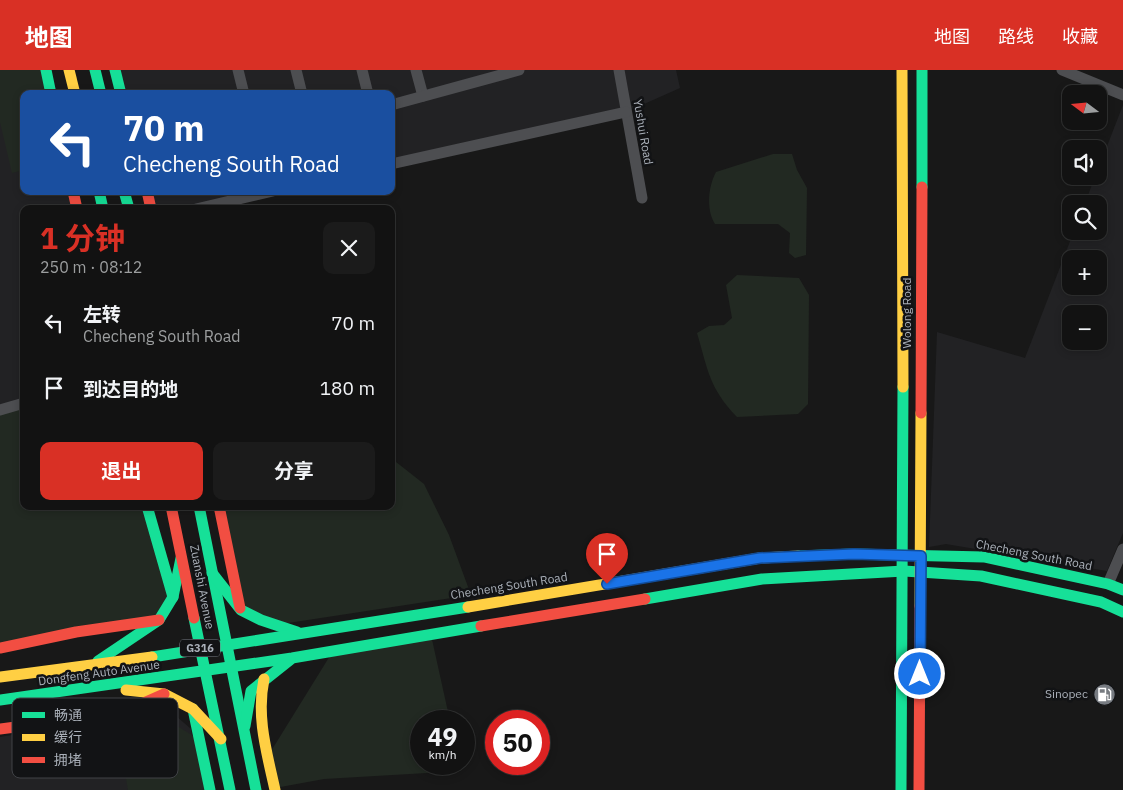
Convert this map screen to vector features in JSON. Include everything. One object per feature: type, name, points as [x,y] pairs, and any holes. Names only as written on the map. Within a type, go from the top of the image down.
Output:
[{"type":"main road","points":[[46,70],[50,90]]},
{"type":"main road","points":[[69,70],[74,90]]},
{"type":"main road","points":[[95,70],[100,90]]},
{"type":"main road","points":[[115,70],[120,90]]},
{"type":"main road","name":"Wolong Road","points":[[898,790],[904,571],[902,70]]},
{"type":"main road","name":"Wolong Road","points":[[919,790],[922,70]]},
{"type":"main road","points":[[148,510],[173,597]]},
{"type":"main road","name":"Zuanshi Avenue","points":[[172,510],[204,671],[221,739],[230,790]]},
{"type":"main road","name":"Zuanshi Avenue","points":[[200,510],[256,790]]},
{"type":"main road","points":[[220,510],[241,610]]},
{"type":"main road","name":"Checheng South Road","points":[[226,644],[303,634],[760,558],[904,554],[984,557],[1108,584],[1123,590]]},
{"type":"main road","points":[[92,665],[159,620],[173,597],[182,555]]},
{"type":"main road","points":[[231,667],[762,579],[904,571],[981,576],[1101,602],[1123,612]]},
{"type":"main road","points":[[212,573],[241,610],[261,620],[303,634]]},
{"type":"main road","points":[[0,648],[76,632],[159,620]]},
{"type":"main road","name":"Dongfeng Auto Avenue","points":[[0,678],[200,650],[226,644]]},
{"type":"main road","points":[[244,727],[251,691],[292,658]]},
{"type":"main road","name":"Dongfeng Auto Avenue","points":[[14,698],[231,667]]},
{"type":"main road","points":[[264,679],[259,696],[260,714],[275,790]]},
{"type":"main road","points":[[100,686],[164,694],[171,698]]},
{"type":"main road","points":[[155,698],[164,694]]},
{"type":"main road","points":[[178,702],[192,709],[221,739]]},
{"type":"main road","points":[[192,709],[210,790]]},
{"type":"street","points":[[238,70],[243,90]]},
{"type":"street","points":[[296,70],[301,90]]},
{"type":"street","points":[[362,70],[367,90]]},
{"type":"street","points":[[416,70],[423,96]]},
{"type":"street","points":[[472,70],[475,82]]},
{"type":"street","points":[[395,104],[519,70]]},
{"type":"street","name":"Yushui Road","points":[[618,70],[642,198]]},
{"type":"street","points":[[1062,70],[1123,95]]},
{"type":"street","points":[[395,163],[626,112]]},
{"type":"street","points":[[213,205],[256,195]]},
{"type":"street","points":[[0,410],[20,404]]},
{"type":"street","points":[[1108,584],[1123,549]]},
{"type":"shaded area","points":[[0,70],[20,90],[20,195],[74,195],[76,205],[20,205],[20,404],[0,410]]},
{"type":"shaded area","points":[[0,70],[45,70],[50,90],[20,90],[20,171],[12,173],[0,122]]},
{"type":"shaded area","points":[[116,70],[676,70],[680,88],[626,112],[395,164],[395,90],[121,90]]},
{"type":"shaded area","points":[[1123,105],[1123,533],[1107,571],[946,544],[929,547],[937,332],[1025,358],[1062,262],[1062,295],[1107,295],[1107,250],[1067,250],[1071,240],[1107,240],[1107,195],[1088,195],[1092,185],[1107,185],[1107,146]]},
{"type":"shaded area","points":[[773,154],[792,154],[797,170],[807,188],[806,255],[795,258],[789,253],[790,233],[778,224],[715,224],[710,212],[710,191],[716,172]]},
{"type":"shaded area","points":[[148,195],[256,195],[213,205],[150,205]]},
{"type":"shaded area","points":[[737,275],[799,278],[809,295],[808,404],[798,414],[737,417],[720,397],[711,378],[697,333],[709,326],[724,325],[732,318],[726,285]]},
{"type":"shaded area","points":[[20,404],[20,510],[148,510],[173,597],[159,620],[0,648],[0,410]]},
{"type":"shaded area","points":[[395,461],[424,484],[449,535],[471,595],[275,625],[241,610],[226,510],[395,510]]},
{"type":"shaded area","points":[[431,635],[448,710],[410,710],[410,774],[324,779],[275,788],[268,756],[333,651]]},
{"type":"shaded area","points":[[178,718],[191,729],[200,790],[0,790],[0,737],[12,735],[12,778],[178,778]]},
{"type":"shaded area","points":[[178,727],[200,740],[205,790],[128,790],[126,778],[178,778]]},
{"type":"traffic: fast","points":[[46,70],[50,90]]},
{"type":"traffic: fast","points":[[95,70],[100,90]]},
{"type":"traffic: fast","points":[[115,70],[120,90]]},
{"type":"traffic: fast","points":[[922,70],[922,187]]},
{"type":"traffic: fast","points":[[100,195],[102,205]]},
{"type":"traffic: fast","points":[[125,195],[128,205]]},
{"type":"traffic: fast","points":[[901,790],[903,387]]},
{"type":"traffic: fast","points":[[148,510],[173,597]]},
{"type":"traffic: fast","points":[[200,510],[256,790]]},
{"type":"traffic: fast","points":[[798,556],[854,554],[984,557],[1108,584],[1123,590]]},
{"type":"traffic: fast","points":[[98,661],[159,620],[173,597],[181,558]]},
{"type":"traffic: fast","points":[[645,599],[762,579],[904,571],[981,576],[1101,602],[1123,612]]},
{"type":"traffic: fast","points":[[212,573],[241,610],[261,620],[297,632]]},
{"type":"traffic: fast","points":[[152,657],[468,607]]},
{"type":"traffic: fast","points":[[194,618],[230,790]]},
{"type":"traffic: fast","points":[[14,698],[292,658],[481,626]]},
{"type":"traffic: fast","points":[[245,726],[251,691],[290,660]]},
{"type":"traffic: fast","points":[[0,700],[12,698]]},
{"type":"traffic: fast","points":[[193,709],[210,790]]},
{"type":"traffic: slow","points":[[69,70],[74,90]]},
{"type":"traffic: slow","points":[[902,70],[903,387]]},
{"type":"traffic: slow","points":[[920,606],[921,413]]},
{"type":"traffic: slow","points":[[468,607],[760,558],[798,556]]},
{"type":"traffic: slow","points":[[0,677],[152,657]]},
{"type":"traffic: slow","points":[[264,679],[261,707],[262,721],[275,790]]},
{"type":"traffic: slow","points":[[126,690],[164,694],[172,698]]},
{"type":"traffic: slow","points":[[178,701],[193,709],[221,739]]},
{"type":"traffic: jam","points":[[921,413],[922,187]]},
{"type":"traffic: jam","points":[[74,195],[76,205]]},
{"type":"traffic: jam","points":[[148,195],[150,205]]},
{"type":"traffic: jam","points":[[172,510],[194,618]]},
{"type":"traffic: jam","points":[[220,510],[240,608]]},
{"type":"traffic: jam","points":[[481,626],[645,599]]},
{"type":"traffic: jam","points":[[919,790],[920,606]]},
{"type":"traffic: jam","points":[[0,648],[76,632],[159,620]]},
{"type":"traffic: jam","points":[[155,698],[164,694]]},
{"type":"traffic: jam","points":[[0,729],[12,727]]},
{"type":"place","name":"Sinopec","points":[[1104,694]]},
{"type":"route","points":[[607,584],[760,558],[854,554],[921,556],[920,674]]}]
